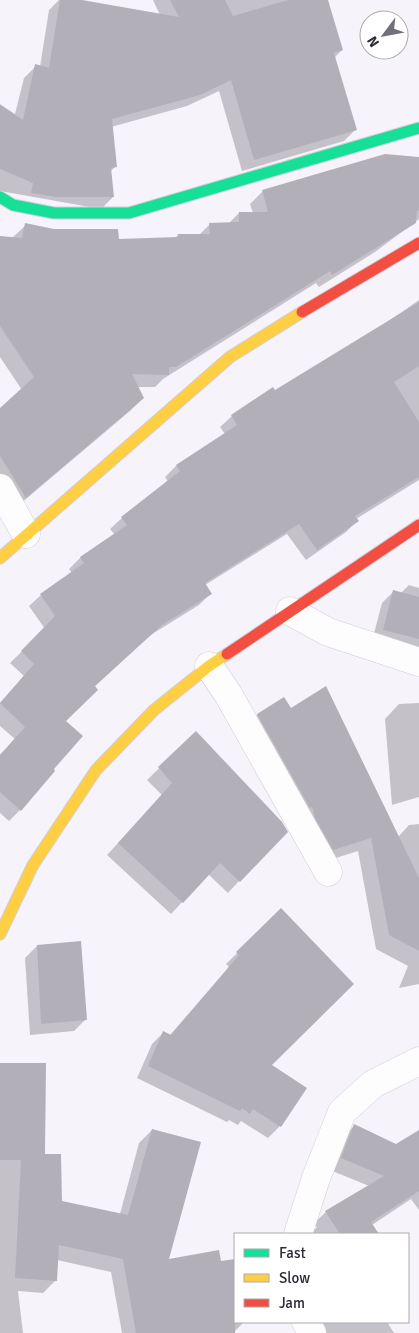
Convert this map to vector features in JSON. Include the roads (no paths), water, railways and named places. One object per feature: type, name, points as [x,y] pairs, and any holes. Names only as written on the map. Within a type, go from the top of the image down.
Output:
[{"type":"street","points":[[0,196],[13,205],[54,213],[129,214],[419,128]]},
{"type":"street","points":[[0,558],[230,357],[419,243]]},
{"type":"street","points":[[0,488],[26,534]]},
{"type":"street","points":[[0,934],[33,865],[96,770],[154,710],[209,666],[419,525]]},
{"type":"street","points":[[290,611],[328,632],[419,662]]},
{"type":"street","points":[[209,666],[228,694],[328,872]]},
{"type":"street","points":[[298,1233],[316,1178],[342,1112],[372,1084],[419,1061]]}]
